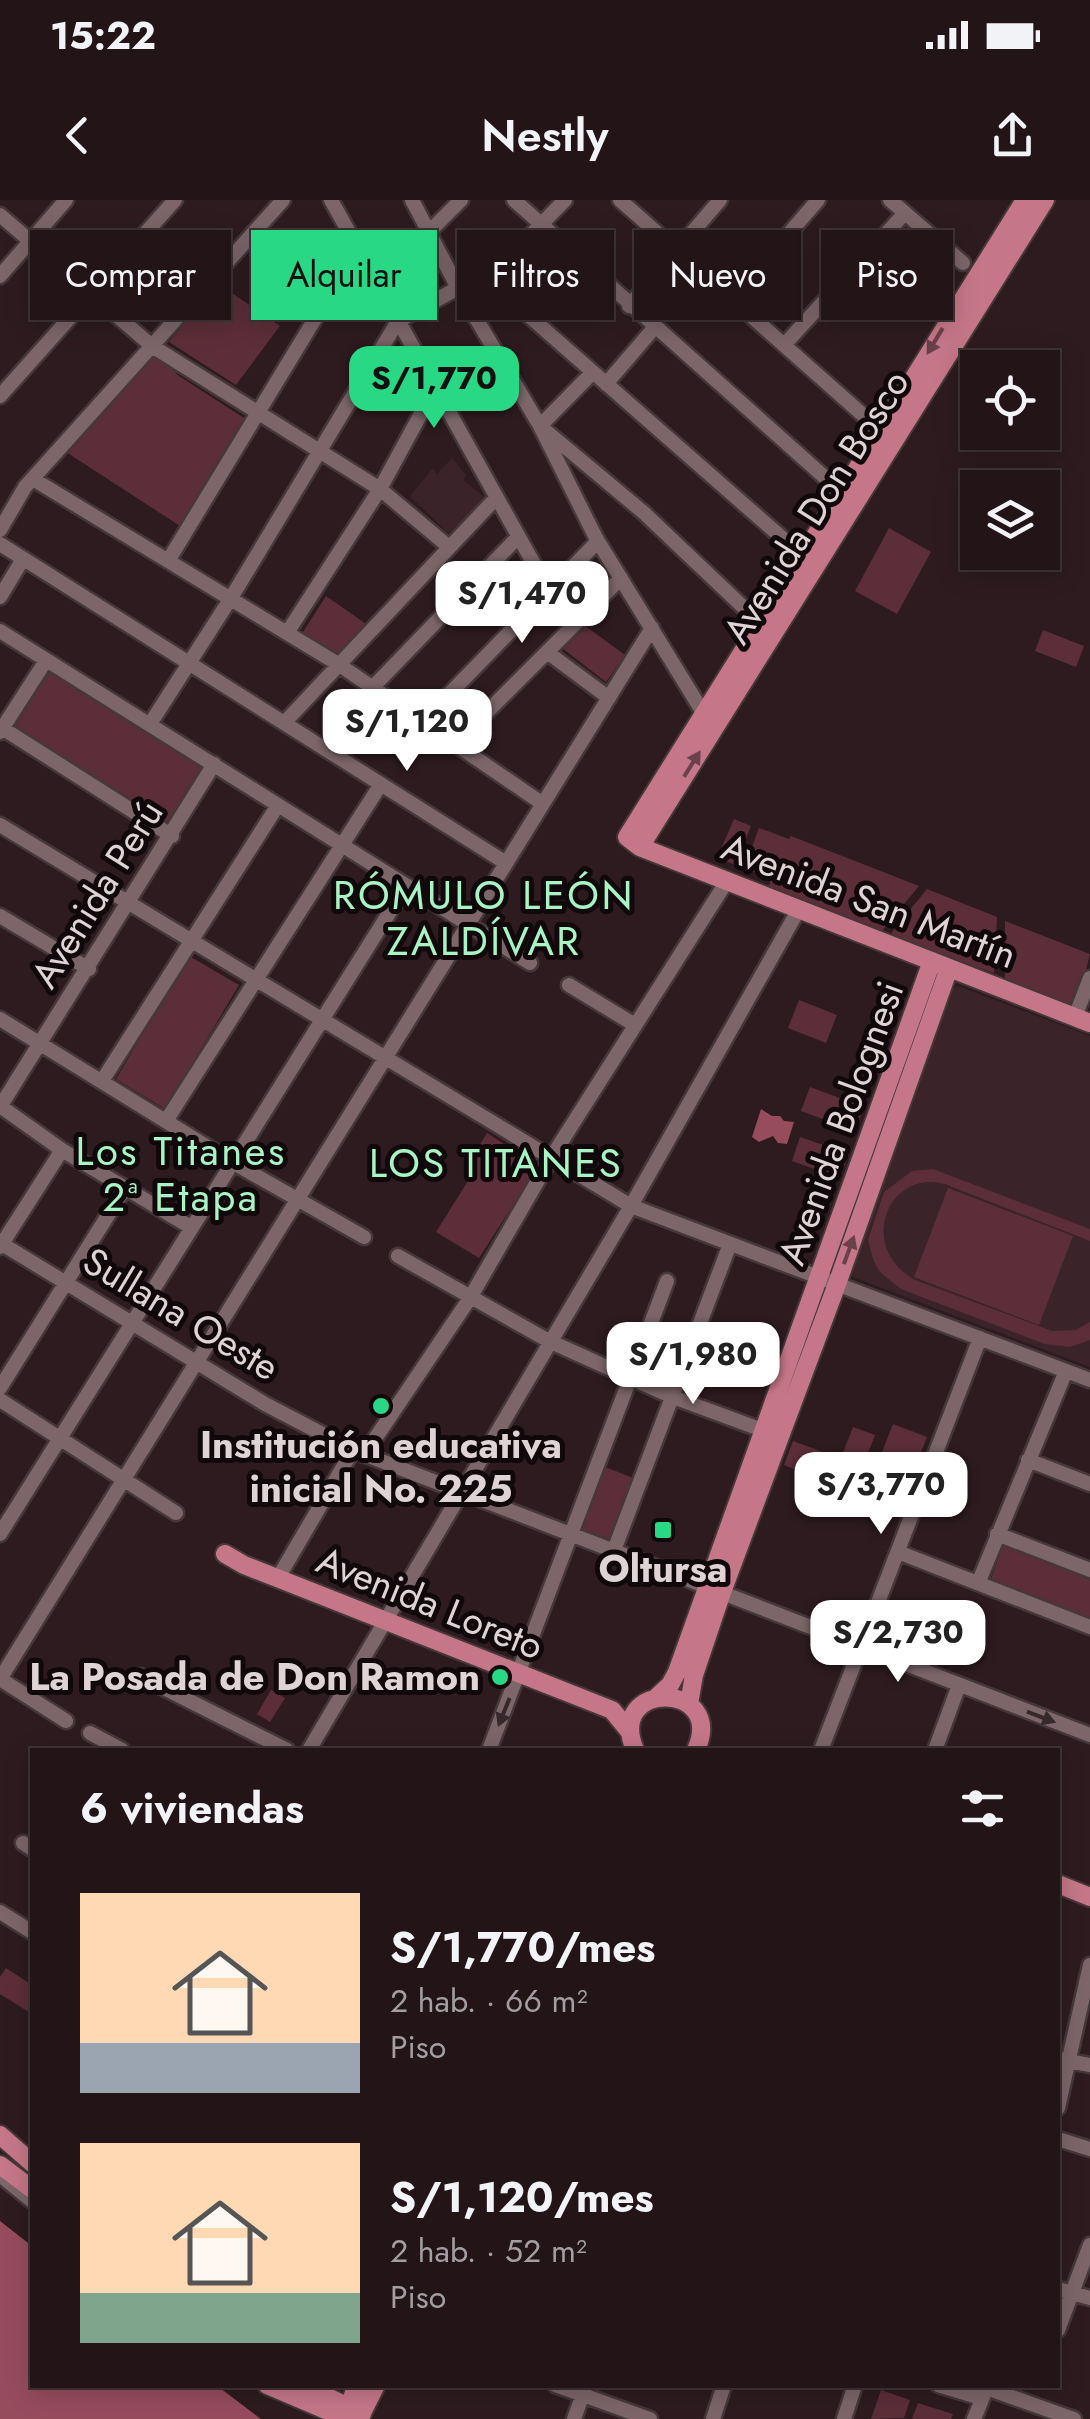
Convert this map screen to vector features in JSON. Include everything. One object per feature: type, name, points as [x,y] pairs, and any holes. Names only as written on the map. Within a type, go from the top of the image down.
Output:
[{"type":"main road","name":"Avenida Don Bosco","points":[[633,842],[704,714],[760,623],[849,499],[881,431],[1026,200]]},
{"type":"main road","name":"Avenida Don Bosco","points":[[633,842],[849,499],[1045,200]]},
{"type":"main road","name":"Avenida San Martín","points":[[633,842],[1082,1020]]},
{"type":"main road","name":"Avenida Bolognesi","points":[[632,1741],[633,1716],[678,1672],[715,1590],[941,965]]},
{"type":"main road","name":"Avenida Bolognesi","points":[[689,1704],[715,1590],[766,1431],[828,1281]]},
{"type":"main road","name":"Avenida Loreto","points":[[226,1554],[244,1565],[612,1710],[632,1741]]},
{"type":"main road","points":[[612,1710],[674,1697],[689,1704],[700,1721],[697,1748]]},
{"type":"main road","points":[[701,1731],[714,1748]]},
{"type":"main road","points":[[1060,1885],[1090,1896]]},
{"type":"main road","points":[[0,2135],[30,2160]]},
{"type":"main road","points":[[0,2165],[30,2188]]},
{"type":"main road","points":[[275,2388],[354,2416]]},
{"type":"main road","points":[[309,2388],[354,2416]]},
{"type":"main road","points":[[354,2416],[357,2388]]},
{"type":"main road","points":[[354,2416],[374,2388]]},
{"type":"street","points":[[39,230],[66,200]]},
{"type":"street","points":[[148,230],[175,200]]},
{"type":"street","points":[[0,530],[33,479],[283,200]]},
{"type":"street","points":[[330,200],[348,230]]},
{"type":"street","points":[[412,200],[428,230]]},
{"type":"street","points":[[431,230],[461,200]]},
{"type":"street","points":[[514,200],[849,499]]},
{"type":"street","points":[[538,230],[565,200]]},
{"type":"street","points":[[620,200],[654,230]]},
{"type":"street","points":[[694,230],[720,200]]},
{"type":"street","points":[[792,230],[818,200]]},
{"type":"street","points":[[890,200],[962,262]]},
{"type":"street","points":[[784,345],[904,213]]},
{"type":"street","points":[[0,215],[30,240],[0,276]]},
{"type":"street","points":[[437,247],[457,285]]},
{"type":"street","points":[[150,724],[398,321],[457,296]]},
{"type":"street","points":[[629,306],[634,300]]},
{"type":"street","points":[[0,396],[68,320]]},
{"type":"street","points":[[123,320],[152,346],[380,489],[448,548]]},
{"type":"street","points":[[168,561],[314,320]]},
{"type":"street","points":[[477,320],[540,426],[598,541],[704,714]]},
{"type":"street","points":[[533,320],[788,542]]},
{"type":"street","points":[[756,320],[881,431]]},
{"type":"street","points":[[398,321],[550,591]]},
{"type":"street","points":[[606,384],[654,328]]},
{"type":"street","points":[[540,426],[592,372]]},
{"type":"street","points":[[287,633],[380,489],[423,410],[438,394]]},
{"type":"street","points":[[540,426],[643,512],[760,623]]},
{"type":"street","points":[[33,479],[338,664],[543,804]]},
{"type":"street","points":[[284,722],[496,498]]},
{"type":"street","points":[[373,688],[518,538]]},
{"type":"street","points":[[424,720],[598,541]]},
{"type":"street","points":[[0,544],[506,863]]},
{"type":"street","points":[[0,596],[23,559]]},
{"type":"street","points":[[455,744],[621,578]]},
{"type":"street","points":[[66,1721],[0,1679],[652,628]]},
{"type":"street","points":[[0,632],[530,964]]},
{"type":"street","points":[[547,652],[609,698]]},
{"type":"street","points":[[45,662],[1,730],[172,836]]},
{"type":"street","name":"Avenida Perú","points":[[0,1106],[214,764]]},
{"type":"street","points":[[166,1121],[381,784]]},
{"type":"street","points":[[102,1081],[278,805]]},
{"type":"street","points":[[0,825],[631,1206],[1090,1380]]},
{"type":"street","points":[[278,1578],[358,1452],[470,1298],[550,1158],[727,880]]},
{"type":"street","points":[[0,1534],[406,886]]},
{"type":"street","points":[[311,1748],[631,1206],[799,909]]},
{"type":"street","points":[[0,916],[88,969]]},
{"type":"street","points":[[1082,1020],[1090,978]]},
{"type":"street","points":[[569,985],[635,1026]]},
{"type":"street","points":[[0,1019],[232,1162],[364,1237]]},
{"type":"street","points":[[0,1106],[62,1150],[192,1228]]},
{"type":"street","points":[[1,1246],[62,1150]]},
{"type":"street","points":[[0,1388],[125,1188]]},
{"type":"street","points":[[613,1553],[730,1244]]},
{"type":"street","name":"Sullana Oeste","points":[[1,1246],[274,1409],[358,1452],[1090,1736]]},
{"type":"street","points":[[398,1256],[550,1341],[673,1397],[766,1431]]},
{"type":"street","points":[[490,1748],[667,1280]]},
{"type":"street","points":[[822,1748],[980,1338]]},
{"type":"street","points":[[979,1581],[1066,1371]]},
{"type":"street","points":[[0,1400],[176,1513]]},
{"type":"street","points":[[1028,1460],[1090,1484]]},
{"type":"street","points":[[997,1534],[1090,1570]]},
{"type":"street","points":[[898,1552],[1090,1626]]},
{"type":"street","points":[[140,1676],[284,1748]]},
{"type":"street","points":[[935,1748],[958,1685]]},
{"type":"street","points":[[90,1733],[118,1748]]},
{"type":"street","points":[[0,1912],[30,1931]]},
{"type":"street","points":[[1060,2089],[1063,2060],[1090,1964]]},
{"type":"street","points":[[1063,2060],[1090,2065]]},
{"type":"street","points":[[1060,2140],[1090,2149]]},
{"type":"street","points":[[0,2176],[30,2199]]},
{"type":"street","points":[[1060,2319],[1065,2290],[1090,2245]]},
{"type":"street","points":[[1065,2290],[1090,2298]]},
{"type":"street","points":[[713,2419],[723,2388]]},
{"type":"street","points":[[844,2419],[854,2388]]},
{"type":"street","points":[[1030,2402],[1035,2388]]},
{"type":"street","points":[[574,2419],[584,2390],[650,2419]]},
{"type":"street","points":[[974,2419],[986,2391],[1074,2419]]},
{"type":"shaded area","points":[[231,293],[251,306],[251,320],[271,320],[280,326],[236,385],[169,342],[187,320],[231,320]]},
{"type":"shaded area","points":[[156,352],[179,376],[247,420],[180,526],[63,450]]},
{"type":"shaded area","points":[[452,458],[466,475],[463,480],[484,497],[478,508],[448,533],[410,496],[433,468],[437,474]]},
{"type":"shaded area","points":[[889,528],[931,552],[897,614],[855,591]]},
{"type":"shaded area","points":[[326,596],[366,624],[336,656],[301,635]]},
{"type":"shaded area","points":[[584,625],[625,655],[606,682],[562,648]]},
{"type":"shaded area","points":[[1043,630],[1084,646],[1076,667],[1035,651]]},
{"type":"shaded area","points":[[49,667],[209,767],[170,828],[11,730]]},
{"type":"shaded area","points":[[734,819],[751,826],[736,865],[717,858]]},
{"type":"shaded area","points":[[759,828],[789,839],[791,836],[919,886],[881,932],[768,889],[771,879],[744,868]]},
{"type":"shaded area","points":[[927,889],[997,917],[994,973],[893,937],[892,932]]},
{"type":"shaded area","points":[[1005,921],[1090,954],[1078,1001],[1070,1006],[1005,980]]},
{"type":"shaded area","points":[[189,956],[239,985],[165,1109],[116,1079]]},
{"type":"shaded area","points":[[958,986],[1090,1036],[1090,1367],[853,1277],[850,1271],[950,990]]},
{"type":"shaded area","points":[[799,1000],[837,1015],[826,1043],[788,1028]]},
{"type":"shaded area","points":[[810,1087],[864,1107],[855,1131],[801,1111]]},
{"type":"shaded area","points":[[761,1109],[794,1122],[787,1144],[778,1143],[773,1136],[759,1142],[752,1137]]},
{"type":"shaded area","points":[[487,1133],[538,1166],[479,1258],[436,1232],[471,1176],[464,1171]]},
{"type":"shaded area","points":[[800,1137],[849,1154],[840,1178],[792,1161]]},
{"type":"shaded area","points":[[933,1169],[1090,1229],[1090,1241],[945,1184],[925,1182],[908,1188],[886,1214],[887,1249],[897,1266],[915,1280],[1052,1331],[1076,1330],[1090,1322],[1090,1340],[1070,1347],[1045,1344],[901,1289],[881,1273],[868,1240],[884,1192],[912,1171]]},
{"type":"shaded area","points":[[948,1188],[1073,1236],[1039,1325],[914,1277]]},
{"type":"shaded area","points":[[893,1424],[927,1437],[916,1465],[882,1452]]},
{"type":"shaded area","points":[[853,1427],[875,1435],[859,1477],[837,1468]]},
{"type":"shaded area","points":[[793,1441],[826,1453],[817,1478],[784,1465]]},
{"type":"shaded area","points":[[605,1467],[636,1479],[611,1542],[581,1531]]},
{"type":"shaded area","points":[[1004,1542],[1090,1575],[1090,1621],[991,1579]]},
{"type":"shaded area","points":[[271,1690],[285,1698],[270,1722],[257,1714]]},
{"type":"shaded area","points":[[6,1968],[30,1984],[30,2013],[0,1994],[0,1977]]},
{"type":"shaded area","points":[[0,2221],[30,2244],[30,2388],[220,2388],[261,2419],[0,2419]]},
{"type":"shaded area","points":[[881,2390],[910,2400],[904,2418],[871,2419]]},
{"type":"shaded area","points":[[918,2403],[953,2414],[951,2419],[912,2419]]},
{"type":"place","name":"Institución educativa inicial No. 225","points":[[381,1406]]},
{"type":"place","name":"Oltursa","points":[[663,1530]]},
{"type":"place","name":"La Posada de Don Ramon","points":[[500,1677]]},
{"type":"district","name":"RÓMULO LEÓN ZALDÍVAR","points":[[484,918]]},
{"type":"district","name":"LOS TITANES","points":[[496,1163]]},
{"type":"district","name":"Los Titanes 2ª Etapa","points":[[181,1174]]}]
